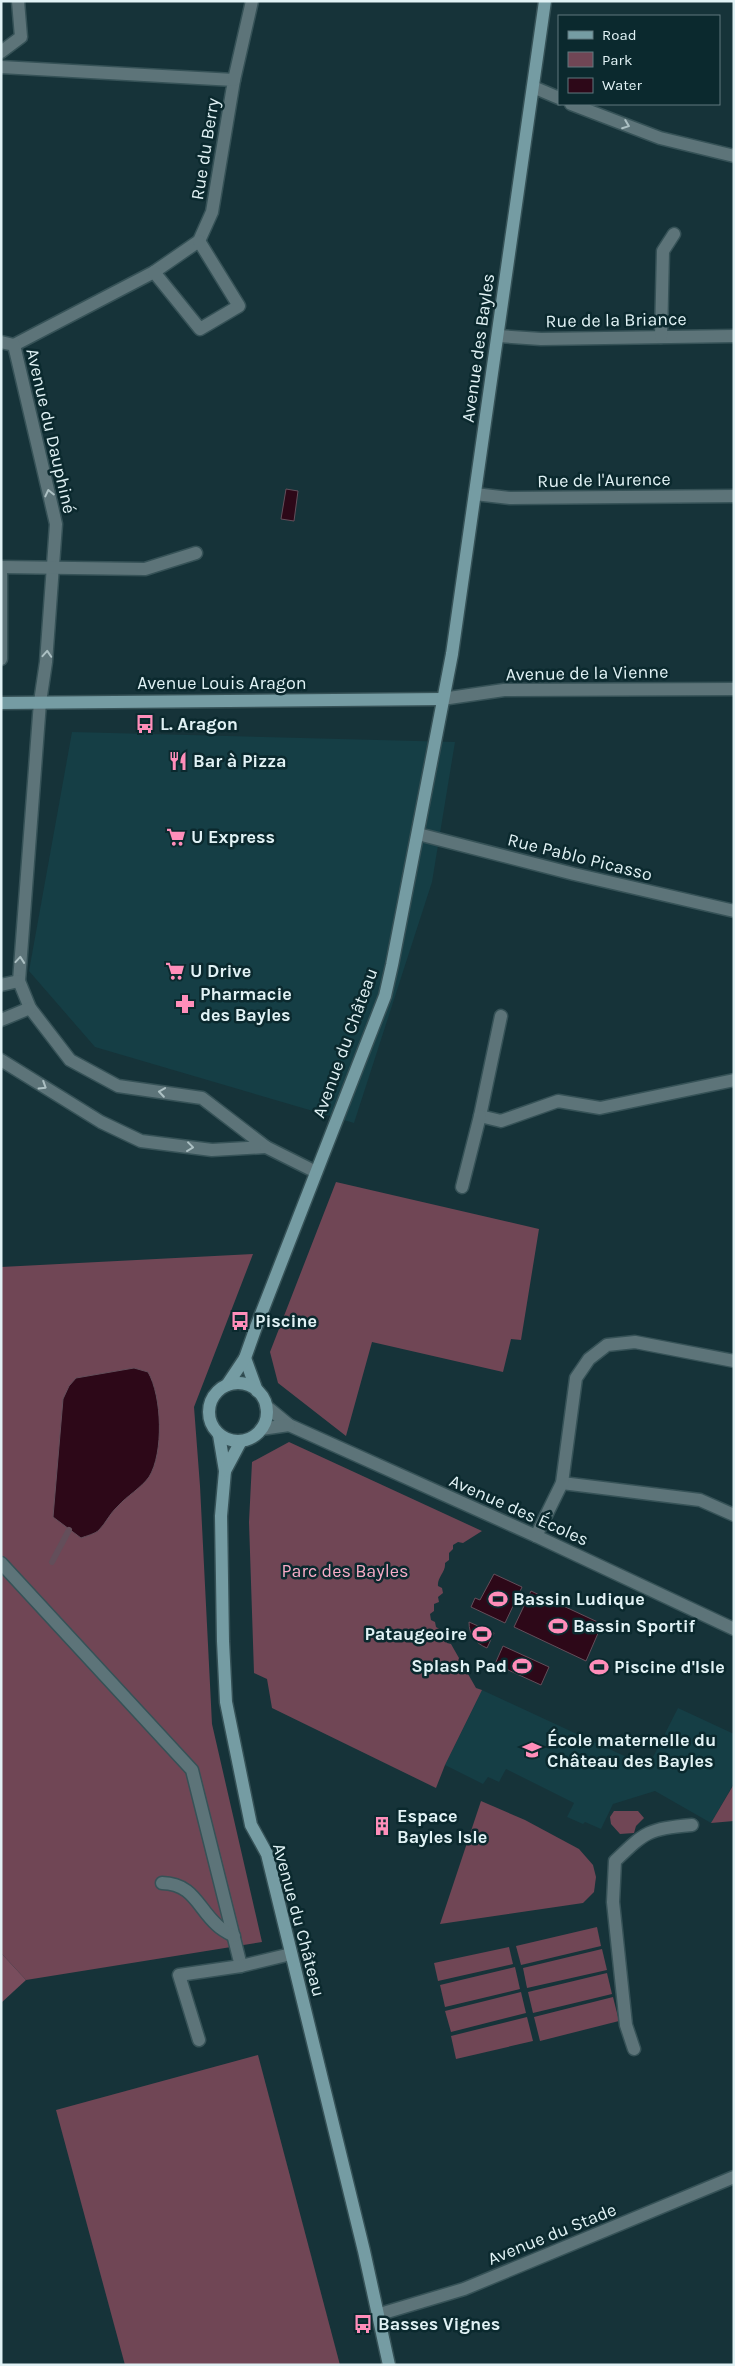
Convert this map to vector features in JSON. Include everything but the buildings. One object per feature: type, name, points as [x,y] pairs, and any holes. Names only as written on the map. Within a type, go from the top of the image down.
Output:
[{"type":"main road","name":"Avenue des Bayles","points":[[442,699],[452,654],[545,1]]},
{"type":"main road","name":"Avenue Louis Aragon","points":[[1,703],[442,699]]},
{"type":"main road","name":"Avenue du Château","points":[[227,1385],[245,1358],[385,996],[402,922],[442,699]]},
{"type":"main road","points":[[245,1358],[266,1406],[266,1418],[261,1429],[253,1437],[241,1441],[230,1440],[219,1435],[211,1424],[208,1411],[211,1400],[218,1391],[227,1385],[243,1384],[258,1391]]},
{"type":"main road","name":"Avenue du Château","points":[[219,1435],[225,1471],[221,1516],[226,1702],[251,1825],[267,1854],[380,2314],[389,2365]]},
{"type":"main road","name":"Avenue du Château","points":[[225,1471],[241,1441]]},
{"type":"street","points":[[1,52],[21,37],[18,1]]},
{"type":"street","points":[[234,80],[252,1]]},
{"type":"street","name":"Rue du Berry","points":[[1,66],[234,80],[212,212],[200,241]]},
{"type":"street","points":[[533,87],[558,98]]},
{"type":"street","points":[[576,105],[660,138],[734,156]]},
{"type":"street","points":[[661,337],[663,251],[674,234]]},
{"type":"street","points":[[8,343],[154,272],[200,241],[239,306],[200,329],[154,272]]},
{"type":"street","name":"Rue de la Briance","points":[[498,336],[541,339],[734,336]]},
{"type":"street","name":"Avenue du Dauphiné","points":[[8,343],[56,524],[18,980]]},
{"type":"street","name":"Rue de l'Aurence","points":[[475,494],[510,498],[734,496]]},
{"type":"street","points":[[1,659],[1,567],[145,570],[196,552]]},
{"type":"street","name":"Avenue de la Vienne","points":[[442,699],[504,690],[734,689]]},
{"type":"street","name":"Rue Pablo Picasso","points":[[418,834],[574,874],[734,911]]},
{"type":"street","points":[[1,984],[18,980],[30,1008],[70,1060],[118,1086],[202,1098],[266,1147],[316,1172]]},
{"type":"street","points":[[1,1020],[30,1008]]},
{"type":"street","points":[[462,1187],[480,1116],[500,1016]]},
{"type":"street","points":[[1,1060],[101,1122],[141,1142],[212,1150],[266,1147]]},
{"type":"street","points":[[480,1116],[501,1121],[558,1102],[600,1108],[734,1080]]},
{"type":"street","points":[[536,1536],[562,1483],[576,1378],[589,1359],[607,1345],[635,1342],[734,1362]]},
{"type":"street","name":"Avenue des Écoles","points":[[266,1406],[289,1425],[536,1536],[734,1629]]},
{"type":"street","points":[[261,1429],[289,1425]]},
{"type":"street","points":[[562,1483],[700,1500],[734,1515]]},
{"type":"street","points":[[1,1563],[192,1770],[241,1966]]},
{"type":"street","points":[[634,2049],[626,2024],[613,1902],[614,1861],[640,1836],[658,1828],[692,1825]]},
{"type":"street","points":[[162,1883],[176,1884],[192,1895],[217,1926],[234,1936]]},
{"type":"street","points":[[199,2040],[179,1975],[241,1966],[291,1954]]},
{"type":"street","name":"Avenue du Stade","points":[[380,2314],[464,2289],[734,2178]]},
{"type":"shaded area","points":[[72,732],[455,742],[432,882],[354,1123],[95,1047],[29,971]]},
{"type":"shaded area","name":"École maternelle du Château des Bayles","points":[[482,1690],[648,1767],[678,1708],[734,1734],[734,1783],[711,1823],[655,1791],[613,1804],[601,1829],[585,1822],[583,1824],[567,1817],[574,1803],[506,1769],[499,1782],[488,1777],[483,1784],[445,1765]]},
{"type":"shaded area","points":[[1,1953],[26,1980],[1,2003]]},
{"type":"green space","points":[[336,1182],[539,1229],[521,1340],[511,1339],[503,1372],[372,1342],[346,1436],[278,1383],[270,1352]]},
{"type":"green space","points":[[253,1254],[194,1407],[200,1486],[212,1724],[262,1942],[26,1980],[1,1953],[1,1267]]},
{"type":"green space","name":"Parc des Bayles","points":[[289,1442],[482,1531],[463,1543],[458,1542],[453,1545],[453,1549],[449,1553],[449,1560],[445,1563],[438,1583],[443,1593],[438,1597],[439,1602],[434,1604],[434,1611],[430,1614],[431,1620],[441,1630],[441,1635],[447,1638],[447,1643],[451,1644],[476,1688],[482,1690],[445,1765],[436,1788],[272,1708],[267,1679],[254,1673],[249,1522],[252,1462]]},
{"type":"green space","points":[[734,1784],[734,1821],[711,1823]]},
{"type":"green space","points":[[481,1801],[525,1820],[579,1849],[593,1865],[596,1877],[594,1892],[583,1903],[440,1924]]},
{"type":"green space","points":[[614,1811],[638,1811],[644,1818],[636,1826],[634,1833],[620,1834],[611,1824],[610,1817]]},
{"type":"green space","points":[[597,1927],[601,1946],[521,1965],[516,1946]]},
{"type":"green space","points":[[509,1947],[513,1964],[438,1981],[434,1963]]},
{"type":"green space","points":[[602,1949],[607,1970],[527,1988],[523,1968]]},
{"type":"green space","points":[[515,1967],[520,1989],[445,2007],[440,1985]]},
{"type":"green space","points":[[607,1973],[612,1994],[533,2013],[528,1992]]},
{"type":"green space","points":[[521,1992],[526,2013],[451,2032],[445,2011]]},
{"type":"green space","points":[[613,1997],[619,2021],[540,2041],[534,2017]]},
{"type":"green space","points":[[527,2017],[533,2041],[456,2059],[451,2036]]},
{"type":"green space","points":[[258,2055],[340,2365],[125,2365],[56,2110]]},
{"type":"water","points":[[286,489],[298,491],[294,521],[281,519]]},
{"type":"water","points":[[134,1368],[148,1372],[156,1395],[159,1440],[154,1467],[146,1481],[115,1509],[99,1530],[81,1538],[53,1517],[63,1399],[69,1386],[76,1378]]},
{"type":"water","name":"Bassin Ludique","points":[[494,1574],[522,1587],[505,1623],[471,1607],[475,1598],[480,1600]]},
{"type":"water","name":"Bassin Sportif","points":[[531,1591],[602,1624],[586,1661],[514,1627]]},
{"type":"water","name":"Pataugeoire","points":[[469,1622],[494,1633],[487,1648],[473,1638]]},
{"type":"water","name":"Splash Pad","points":[[503,1646],[549,1667],[541,1685],[495,1664]]},
{"type":"waterway","points":[[52,1562],[69,1530]]},
{"type":"place","name":"L. Aragon","points":[[145,724]]},
{"type":"place","name":"Bar à Pizza","points":[[178,761]]},
{"type":"place","name":"U Express","points":[[176,837]]},
{"type":"place","name":"U Drive","points":[[175,971]]},
{"type":"place","name":"Pharmacie des Bayles","points":[[185,1004]]},
{"type":"place","name":"Piscine","points":[[240,1321]]},
{"type":"place","name":"Bassin Ludique","points":[[498,1599]]},
{"type":"place","name":"Bassin Sportif","points":[[558,1626]]},
{"type":"place","name":"Pataugeoire","points":[[482,1634]]},
{"type":"place","name":"Splash Pad","points":[[522,1666]]},
{"type":"place","name":"Piscine d'Isle","points":[[599,1667]]},
{"type":"place","name":"École maternelle du Château des Bayles","points":[[532,1750]]},
{"type":"place","name":"Espace Bayles Isle","points":[[382,1826]]},
{"type":"place","name":"Basses Vignes","points":[[363,2324]]}]
